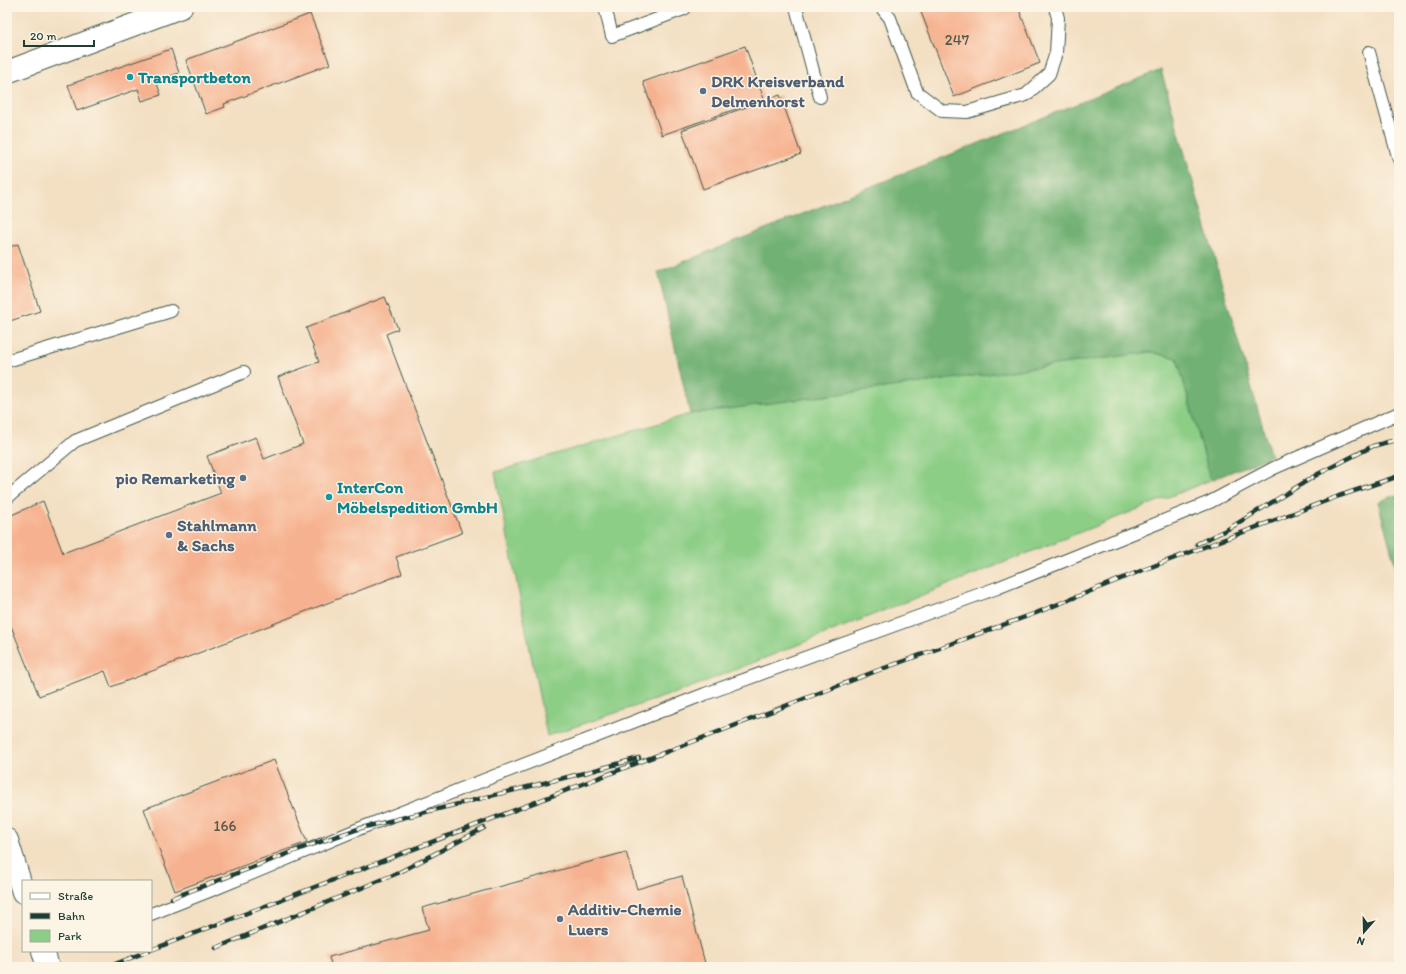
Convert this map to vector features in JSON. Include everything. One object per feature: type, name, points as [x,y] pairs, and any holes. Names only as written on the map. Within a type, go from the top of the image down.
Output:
[{"type":"street","points":[[7,72],[181,7]]},
{"type":"street","points":[[7,840],[22,889]]},
{"type":"street","points":[[43,952],[48,967]]},
{"type":"lane","points":[[605,7],[612,36],[684,9]]},
{"type":"lane","points":[[796,7],[820,97]]},
{"type":"lane","points":[[881,7],[890,18],[918,92],[942,111],[967,112],[1026,95],[1049,74],[1056,53],[1058,18],[1055,7]]},
{"type":"lane","points":[[1369,52],[1399,160]]},
{"type":"lane","points":[[7,361],[171,311]]},
{"type":"lane","points":[[7,498],[75,441],[244,372]]},
{"type":"lane","points":[[152,914],[361,828],[705,694],[1012,582],[1210,502],[1274,468],[1399,413]]},
{"type":"green space","points":[[1161,70],[1271,456],[1211,480],[1177,358],[1151,352],[690,414],[658,272]]},
{"type":"green space","points":[[1151,352],[1177,358],[1211,480],[687,689],[547,736],[495,472],[690,414]]},
{"type":"green space","points":[[1399,495],[1399,579],[1378,502]]},
{"type":"building","points":[[919,7],[1018,7],[1040,63],[954,97]]},
{"type":"building","points":[[310,14],[330,64],[224,104],[225,107],[206,114],[186,60]]},
{"type":"building","name":"DRK Kreisverband Delmenhorst","points":[[745,46],[764,99],[662,135],[643,82]]},
{"type":"building","name":"Transportbeton","points":[[171,49],[179,73],[156,81],[161,95],[142,101],[138,89],[77,111],[68,85]]},
{"type":"building","points":[[780,95],[801,154],[703,189],[682,130]]},
{"type":"building","points":[[18,244],[40,311],[7,322],[7,248]]},
{"type":"building","name":"InterCon Möbelspedition GmbH","points":[[385,297],[398,329],[386,334],[462,533],[396,557],[402,574],[111,687],[105,671],[39,696],[7,616],[7,517],[43,501],[63,553],[221,493],[207,456],[256,437],[264,459],[303,444],[278,377],[319,362],[306,328]]},
{"type":"building","points":[[274,760],[307,842],[175,891],[144,809]]},
{"type":"building","name":"Additiv-Chemie Luers","points":[[626,852],[637,889],[682,876],[706,967],[332,967],[329,957],[429,930],[422,908]]},
{"type":"railway","points":[[1197,544],[1230,528],[1318,474],[1373,446],[1399,439]]},
{"type":"railway","points":[[152,950],[879,670],[1036,613],[1143,570],[1339,496],[1399,476]]},
{"type":"railway","points":[[172,898],[308,846],[361,828],[639,758]]},
{"type":"railway","points":[[216,948],[398,873],[484,828]]},
{"type":"railway","points":[[107,967],[146,952]]},
{"type":"place","name":"Transportbeton","points":[[130,77]]},
{"type":"place","name":"DRK Kreisverband Delmenhorst","points":[[703,91]]},
{"type":"place","name":"pio Remarketing","points":[[243,478]]},
{"type":"place","name":"InterCon Möbelspedition GmbH","points":[[329,497]]},
{"type":"place","name":"Stahlmann & Sachs","points":[[169,535]]},
{"type":"place","name":"Additiv-Chemie Luers","points":[[560,919]]}]
